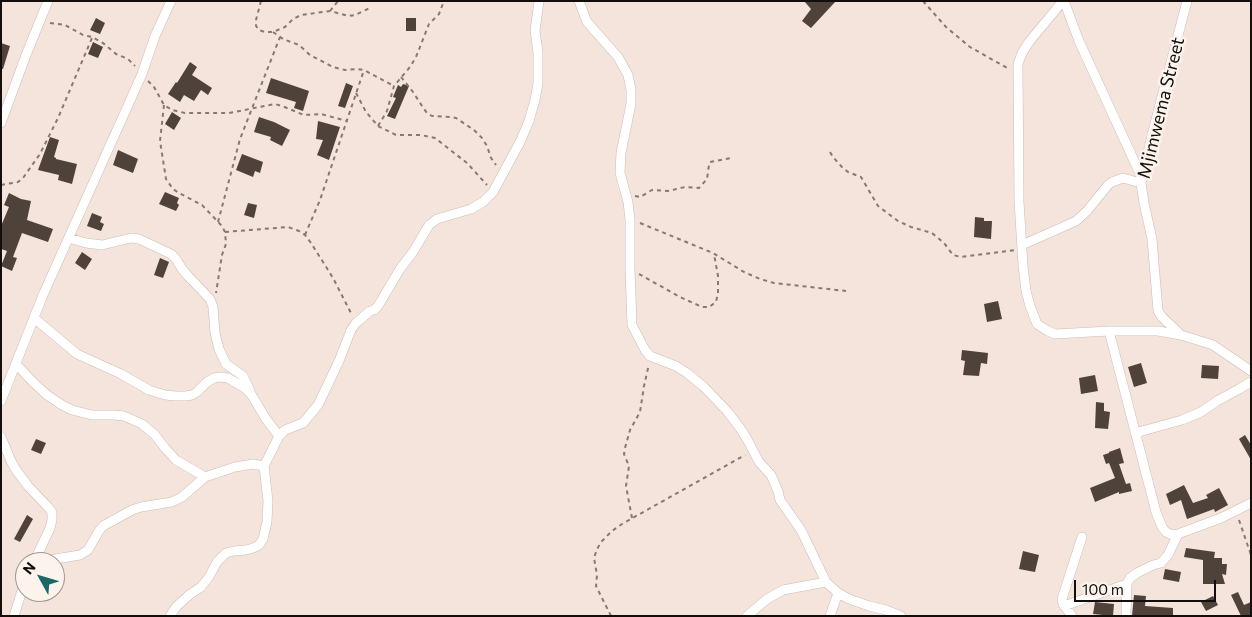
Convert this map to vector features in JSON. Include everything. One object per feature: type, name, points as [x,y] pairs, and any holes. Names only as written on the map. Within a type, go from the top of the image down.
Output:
[{"type":"street","points":[[1,123],[48,1]]},
{"type":"street","points":[[1,401],[34,318],[142,74],[170,1]]},
{"type":"street","points":[[170,616],[176,607],[209,577],[217,562],[226,553],[253,548],[259,545],[263,539],[267,522],[268,501],[264,466],[279,436],[285,430],[303,423],[318,405],[339,361],[347,339],[356,324],[378,306],[430,225],[437,219],[471,209],[483,202],[493,192],[520,142],[535,100],[538,83],[538,52],[535,31],[539,1]]},
{"type":"street","points":[[579,1],[587,22],[618,57],[628,75],[631,90],[631,104],[621,153],[620,173],[628,202],[630,220],[632,325],[645,350],[650,356],[676,366],[687,373],[704,387],[727,411],[747,438],[759,462],[771,475],[780,500],[801,530],[826,582],[838,593],[849,599],[901,616]]},
{"type":"street","points":[[1142,180],[1079,41],[1063,1],[1029,42],[1018,64],[1019,202],[1022,248],[1026,291],[1037,324],[1055,334],[1158,331],[1181,335]]},
{"type":"street","name":"Mjimwema Street","points":[[1187,1],[1142,180],[1145,211],[1152,239],[1158,311],[1181,335],[1213,345],[1251,371]]},
{"type":"street","points":[[1022,248],[1076,221],[1112,182],[1123,178],[1142,180]]},
{"type":"street","points":[[69,238],[102,245],[132,238],[139,239],[171,254],[182,269],[210,299],[213,307],[215,333],[219,349],[226,364],[243,376],[251,394],[279,436]]},
{"type":"street","points":[[34,318],[77,354],[121,374],[149,390],[165,395],[192,395],[207,382],[220,377],[228,378],[239,384],[251,394]]},
{"type":"street","points":[[1109,331],[1156,512],[1166,532],[1172,535],[1178,534],[1221,518],[1251,503]]},
{"type":"street","points":[[16,364],[47,395],[72,410],[92,415],[124,416],[142,424],[155,434],[176,460],[205,477]]},
{"type":"street","points":[[1135,433],[1182,420],[1201,412],[1251,382]]},
{"type":"street","points":[[1,437],[16,470],[52,512],[50,528],[40,552]]},
{"type":"street","points":[[65,557],[80,555],[88,550],[103,526],[132,510],[172,502],[182,497],[205,477],[235,467],[253,464],[264,466]]},
{"type":"street","points":[[1126,616],[1127,584],[1130,578],[1153,565],[1161,563],[1168,556],[1178,534]]},
{"type":"street","points":[[1072,616],[1064,606],[1062,599],[1082,537]]},
{"type":"street","points":[[747,616],[767,599],[783,590],[826,582]]},
{"type":"street","points":[[1064,606],[1127,584]]},
{"type":"street","points":[[830,616],[838,593]]},
{"type":"street","points":[[14,616],[18,602]]},
{"type":"path","points":[[261,1],[256,26],[259,30],[265,32],[273,32],[284,27],[293,19],[302,16],[330,11],[349,16],[370,8]]},
{"type":"path","points":[[330,11],[338,1]]},
{"type":"path","points":[[378,126],[387,111],[394,86],[416,57],[429,24],[439,14],[444,1]]},
{"type":"path","points":[[922,1],[946,27],[970,47],[1018,74]]},
{"type":"path","points":[[39,22],[65,25],[83,35],[103,42],[116,54],[128,59],[154,87],[164,105],[172,110],[185,113],[229,114],[275,104],[304,114],[321,114],[346,121]]},
{"type":"path","points":[[273,32],[299,45],[310,55],[333,67],[346,70],[364,70],[394,86]]},
{"type":"path","points":[[1,185],[18,182],[40,154],[58,118],[92,37]]},
{"type":"path","points":[[218,222],[240,139],[280,37]]},
{"type":"path","points":[[305,236],[320,200],[364,70]]},
{"type":"path","points":[[401,77],[427,113],[432,116],[456,118],[474,130],[482,138],[493,162],[502,173]]},
{"type":"path","points":[[356,93],[366,112],[378,126],[396,134],[421,135],[435,138],[467,163],[493,192]]},
{"type":"path","points":[[164,105],[160,141],[166,179],[173,189],[202,205],[225,232],[226,244],[222,255],[213,307]]},
{"type":"path","points":[[830,152],[848,172],[861,177],[878,206],[898,221],[932,233],[944,243],[953,255],[961,257],[1022,248]]},
{"type":"path","points":[[625,193],[640,197],[652,190],[668,191],[699,188],[707,179],[710,162],[731,158]]},
{"type":"path","points":[[630,220],[714,253],[744,272],[760,279],[774,283],[846,291]]},
{"type":"path","points":[[225,232],[288,227],[299,230],[311,243],[333,278],[356,324]]},
{"type":"path","points":[[630,269],[680,297],[709,307],[716,302],[718,292],[718,276],[714,253]]},
{"type":"path","points":[[632,518],[626,486],[629,466],[624,454],[624,448],[630,430],[640,412],[650,356]]},
{"type":"path","points":[[610,616],[596,586],[597,575],[594,558],[602,541],[612,531],[632,518],[753,451]]},
{"type":"path","points":[[1236,511],[1251,555]]},
{"type":"building","points":[[804,1],[836,1],[811,28],[802,21],[811,9]]},
{"type":"building","points":[[96,18],[105,23],[100,34],[90,30]]},
{"type":"building","points":[[406,18],[416,18],[416,31],[406,31]]},
{"type":"building","points":[[93,42],[103,47],[98,58],[88,54]]},
{"type":"building","points":[[1,43],[10,46],[3,69],[1,69]]},
{"type":"building","points":[[190,62],[197,67],[192,75],[212,88],[208,95],[201,90],[194,101],[184,95],[180,102],[168,94]]},
{"type":"building","points":[[271,78],[309,91],[303,111],[294,108],[296,102],[266,93]]},
{"type":"building","points":[[346,83],[353,86],[345,108],[338,106]]},
{"type":"building","points":[[403,84],[409,86],[395,119],[387,116],[396,98],[393,97],[398,85],[401,87]]},
{"type":"building","points":[[172,112],[181,118],[174,130],[165,124]]},
{"type":"building","points":[[259,117],[290,130],[282,146],[270,140],[271,137],[254,132]]},
{"type":"building","points":[[318,121],[340,127],[329,160],[317,155],[323,140],[316,139]]},
{"type":"building","points":[[50,137],[59,140],[54,157],[56,159],[77,164],[72,184],[58,180],[59,175],[38,170]]},
{"type":"building","points":[[118,150],[138,159],[133,173],[113,165]]},
{"type":"building","points":[[242,154],[263,162],[260,173],[255,171],[253,177],[236,170]]},
{"type":"building","points":[[165,192],[179,198],[177,203],[179,205],[176,211],[159,204]]},
{"type":"building","points":[[9,193],[21,199],[31,201],[27,220],[53,229],[48,242],[22,233],[13,257],[17,258],[12,271],[1,266],[7,251],[1,249],[1,226],[9,207],[4,205]]},
{"type":"building","points":[[248,203],[257,205],[254,218],[244,215]]},
{"type":"building","points":[[92,213],[102,217],[100,222],[104,224],[101,231],[87,226]]},
{"type":"building","points":[[975,217],[984,218],[984,221],[992,221],[991,239],[974,237]]},
{"type":"building","points":[[82,252],[92,259],[85,270],[75,263]]},
{"type":"building","points":[[160,258],[169,262],[163,278],[154,275]]},
{"type":"building","points":[[998,301],[1002,319],[987,322],[984,304]]},
{"type":"building","points":[[962,350],[988,353],[987,364],[981,363],[979,376],[963,375],[965,361],[961,360]]},
{"type":"building","points":[[1141,363],[1147,383],[1134,387],[1128,367]]},
{"type":"building","points":[[1202,365],[1219,366],[1218,379],[1201,378]]},
{"type":"building","points":[[1095,375],[1098,391],[1081,394],[1079,378]]},
{"type":"building","points":[[1096,402],[1104,403],[1104,411],[1110,412],[1108,429],[1095,428]]},
{"type":"building","points":[[1245,435],[1251,445],[1251,460],[1239,439]]},
{"type":"building","points":[[36,439],[46,443],[41,454],[31,450]]},
{"type":"building","points":[[1120,448],[1124,463],[1119,464],[1126,484],[1130,483],[1132,491],[1119,494],[1119,492],[1095,502],[1090,488],[1115,478],[1109,463],[1106,464],[1103,455]]},
{"type":"building","points":[[1184,485],[1193,503],[1208,498],[1206,495],[1219,488],[1228,505],[1215,512],[1214,509],[1187,519],[1181,500],[1170,505],[1166,494]]},
{"type":"building","points":[[27,515],[33,519],[20,542],[14,539]]},
{"type":"building","points":[[1186,548],[1215,552],[1214,558],[1222,558],[1222,564],[1227,564],[1226,575],[1222,574],[1225,584],[1203,584],[1203,560],[1184,557]]},
{"type":"building","points":[[1023,551],[1039,555],[1035,572],[1019,569]]},
{"type":"building","points":[[1165,569],[1181,572],[1179,582],[1163,579]]},
{"type":"building","points":[[1238,592],[1244,605],[1251,602],[1251,616],[1241,616],[1231,595]]},
{"type":"building","points":[[1134,595],[1146,596],[1145,606],[1173,608],[1173,616],[1132,616]]},
{"type":"building","points":[[1213,596],[1218,605],[1206,611],[1201,602]]},
{"type":"building","points":[[1095,602],[1114,604],[1113,616],[1093,614]]}]
